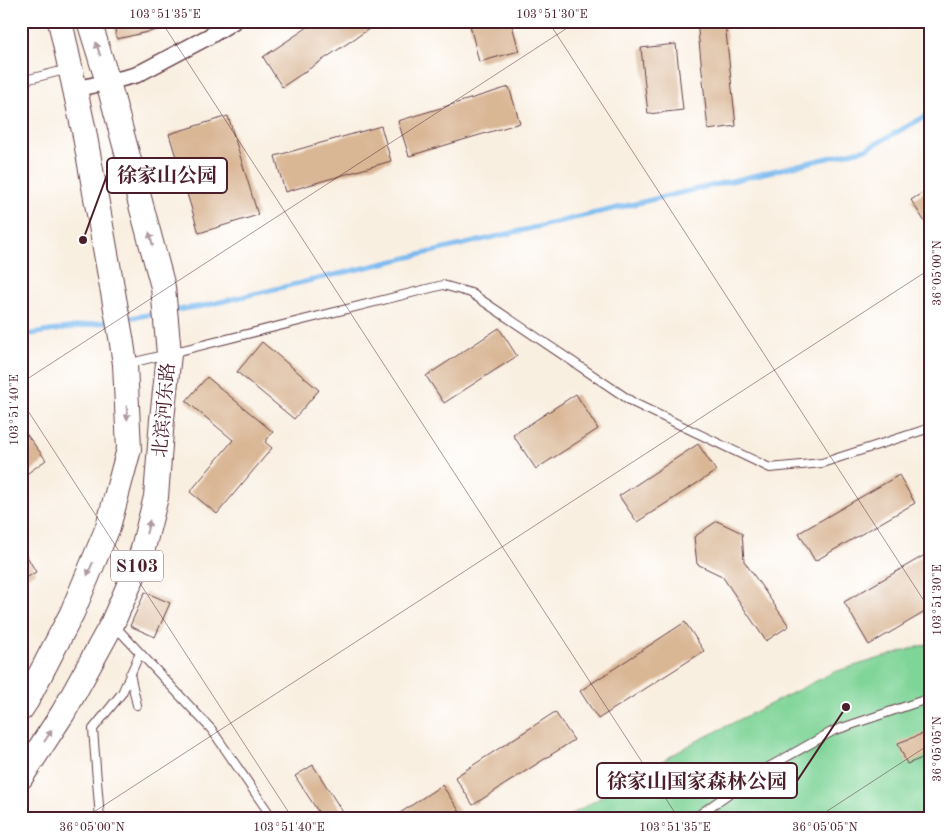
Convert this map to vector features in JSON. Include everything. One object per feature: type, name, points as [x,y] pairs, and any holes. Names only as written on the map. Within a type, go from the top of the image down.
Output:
[{"type":"main road","name":"北滨河东路","points":[[21,709],[72,613],[108,527],[129,449],[125,364],[114,293],[84,131],[60,21]]},
{"type":"main road","name":"北滨河东路","points":[[21,776],[63,712],[112,624],[140,560],[156,497],[169,354],[164,286],[108,82],[89,21]]},
{"type":"street","points":[[73,79],[108,82],[136,75],[234,21]]},
{"type":"lane","points":[[21,81],[73,79]]},
{"type":"lane","points":[[125,364],[443,285],[471,293],[634,403],[770,468],[822,463],[930,428]]},
{"type":"lane","points":[[112,624],[212,730],[273,819]]},
{"type":"lane","points":[[100,819],[93,729],[122,693],[140,653]]},
{"type":"lane","points":[[130,674],[137,705]]},
{"type":"lane","points":[[693,819],[758,773],[833,731],[930,698]]},
{"type":"green space","points":[[930,643],[930,819],[564,819],[693,743],[834,672]]},
{"type":"building","points":[[113,21],[192,21],[192,22],[117,39]]},
{"type":"building","points":[[317,21],[377,21],[378,23],[282,87],[263,57]]},
{"type":"building","points":[[469,21],[511,21],[519,51],[479,62]]},
{"type":"building","points":[[697,21],[731,21],[732,23],[725,23],[736,126],[708,130]]},
{"type":"building","points":[[676,44],[683,110],[648,114],[641,48]]},
{"type":"building","points":[[509,87],[520,123],[409,156],[398,121]]},
{"type":"building","points":[[228,116],[258,215],[199,233],[169,134]]},
{"type":"building","points":[[381,126],[391,161],[285,192],[275,156]]},
{"type":"building","points":[[930,188],[930,230],[911,200]]},
{"type":"building","points":[[499,328],[517,356],[444,403],[426,376]]},
{"type":"building","points":[[262,342],[319,390],[294,419],[237,372]]},
{"type":"building","points":[[207,377],[273,432],[265,442],[272,448],[217,514],[190,492],[233,440],[186,401]]},
{"type":"building","points":[[576,394],[598,429],[536,469],[513,435]]},
{"type":"building","points":[[21,427],[46,460],[21,478]]},
{"type":"building","points":[[698,444],[716,471],[637,522],[619,496]]},
{"type":"building","points":[[899,475],[915,503],[815,561],[799,533]]},
{"type":"building","points":[[717,521],[742,533],[744,561],[789,626],[766,641],[722,576],[697,564],[694,537]]},
{"type":"building","points":[[21,546],[36,572],[21,581]]},
{"type":"building","points":[[930,552],[930,609],[869,645],[844,602]]},
{"type":"building","points":[[145,592],[170,603],[155,637],[130,626]]},
{"type":"building","points":[[685,622],[704,651],[598,719],[580,691]]},
{"type":"building","points":[[555,712],[574,740],[473,805],[455,777]]},
{"type":"building","points":[[930,731],[930,755],[907,764],[898,743]]},
{"type":"building","points":[[313,765],[347,819],[323,819],[295,776]]},
{"type":"building","points":[[442,785],[460,812],[450,819],[391,819]]},
{"type":"waterway","points":[[170,311],[203,306],[866,149],[930,114]]},
{"type":"waterway","points":[[123,319],[159,313]]},
{"type":"waterway","points":[[21,334],[112,321]]},
{"type":"place","name":"徐家山公园","points":[[83,240]]},
{"type":"place","name":"徐家山国家森林公园","points":[[846,707]]}]
